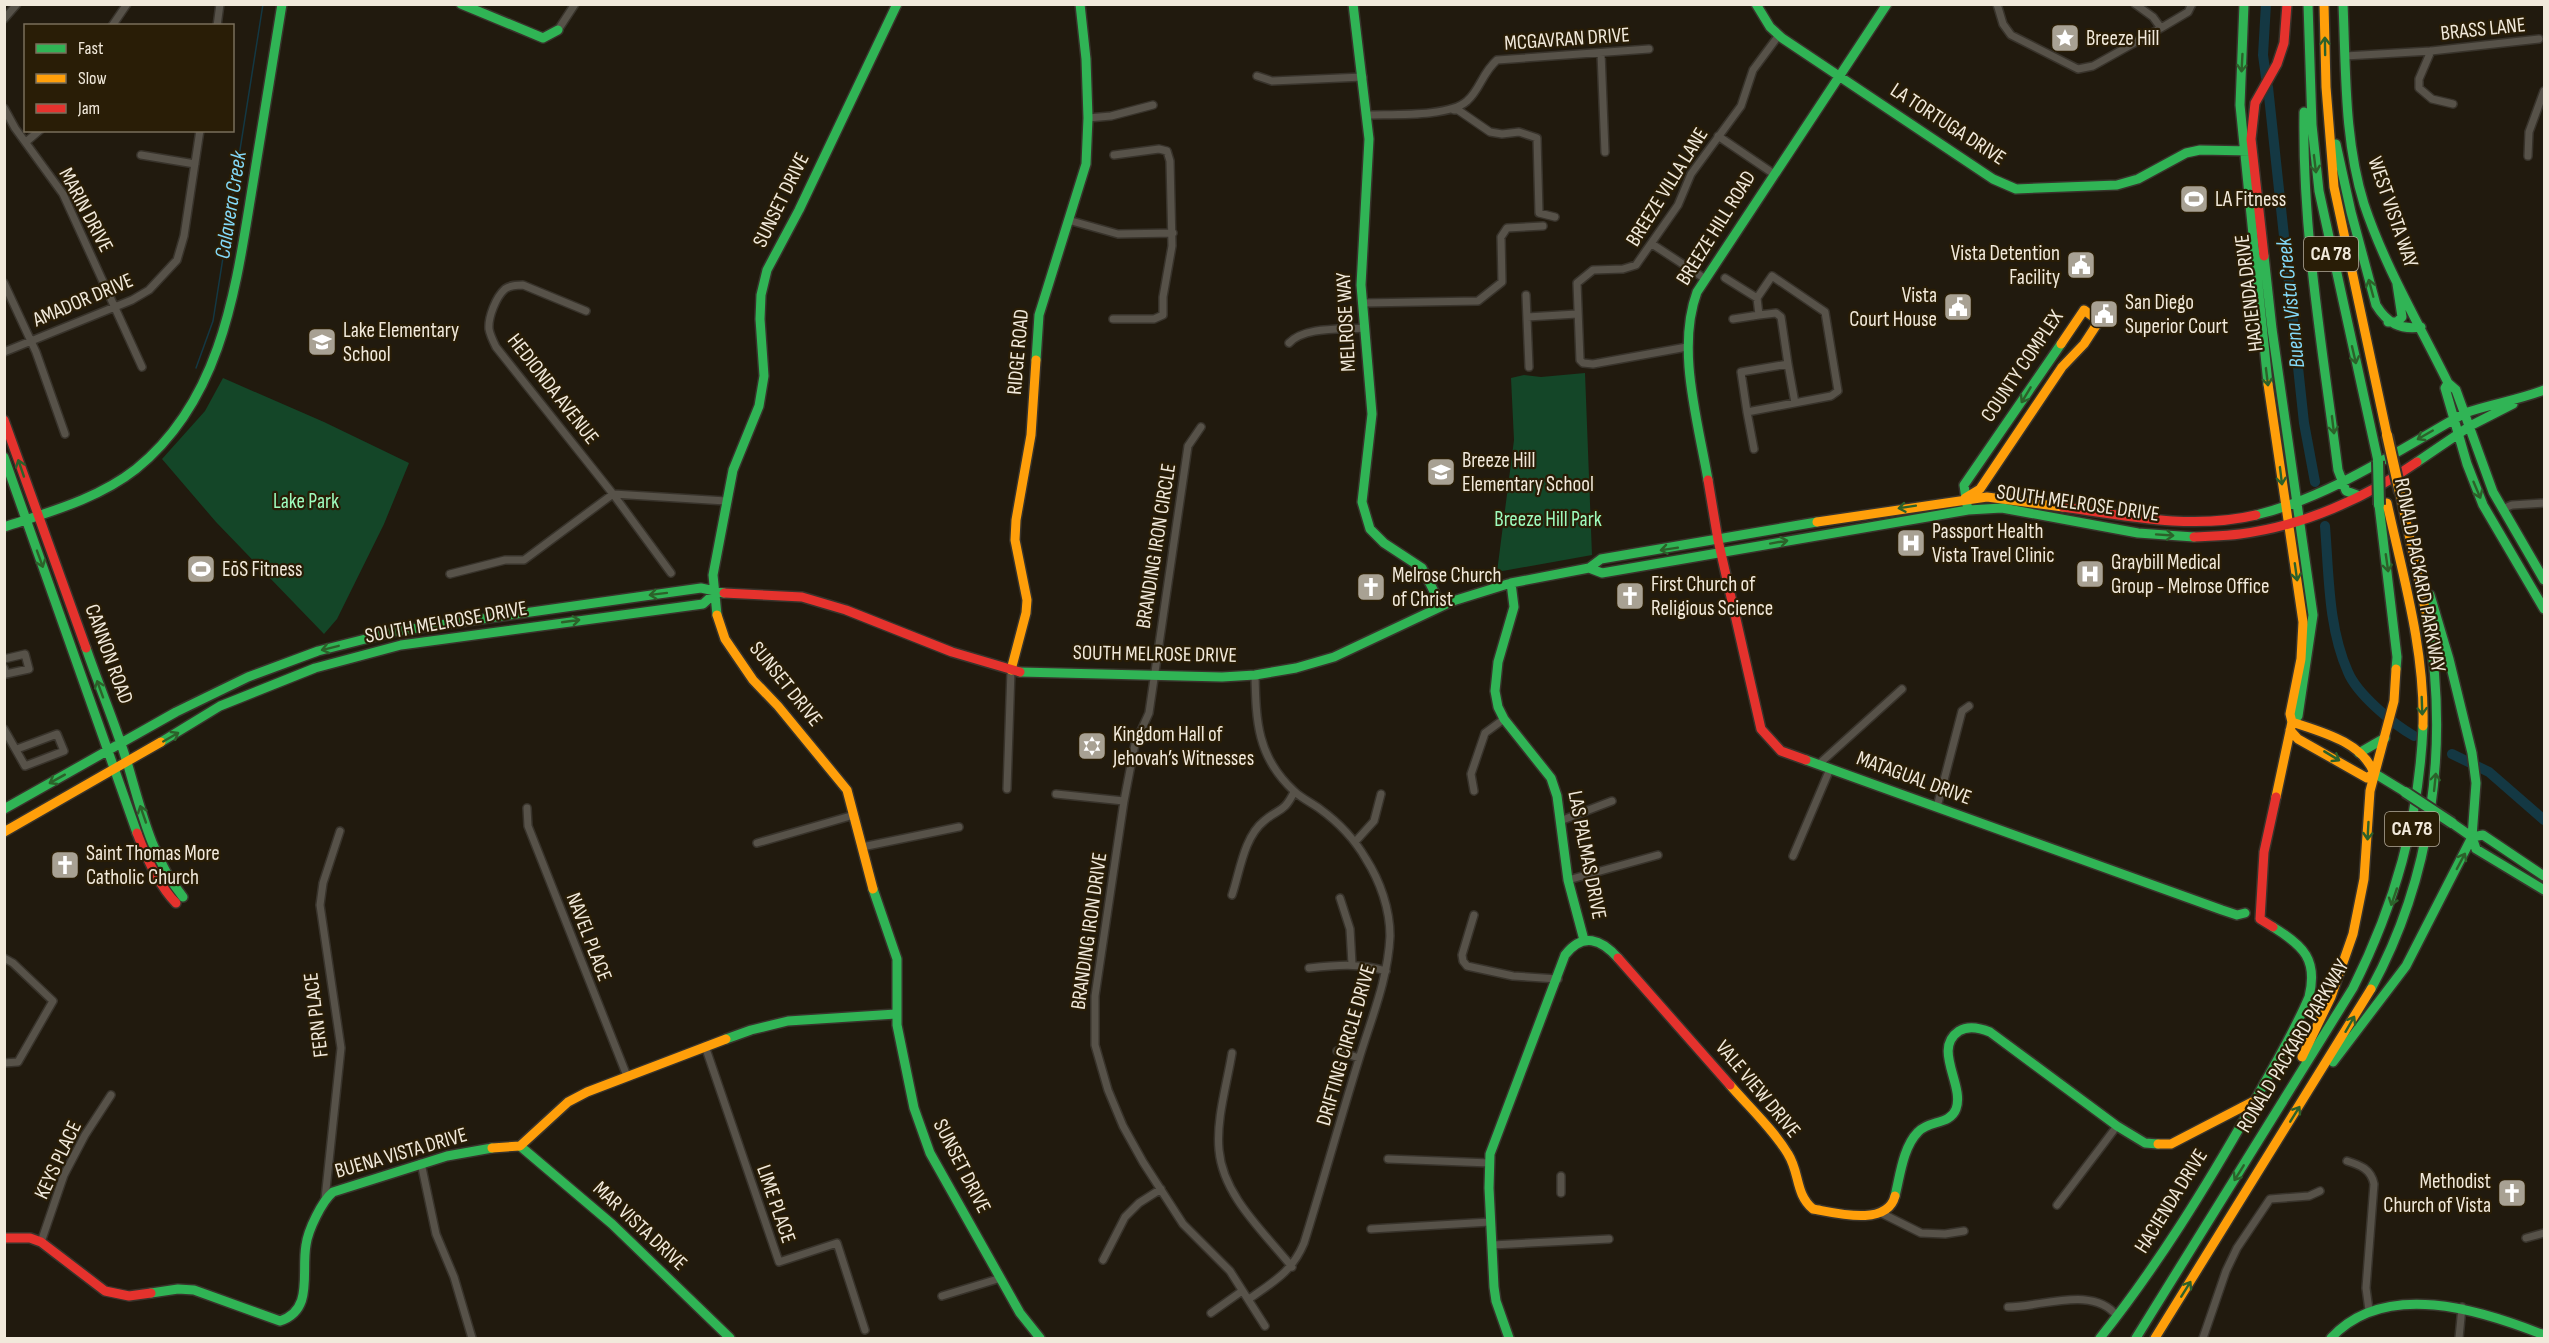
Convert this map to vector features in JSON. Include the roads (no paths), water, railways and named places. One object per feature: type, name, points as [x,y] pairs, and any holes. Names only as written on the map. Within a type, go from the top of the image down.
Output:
[{"type":"main road","points":[[4,527],[97,494],[123,478],[153,454],[187,415],[216,359],[235,298],[282,4]]},
{"type":"main road","points":[[461,4],[481,8],[543,38],[558,30]]},
{"type":"main road","name":"SUNSET DRIVE","points":[[897,4],[799,210],[767,270],[761,295],[760,320],[764,376],[759,406],[733,470],[726,501],[713,575],[717,618],[725,639],[753,680],[843,783],[854,815],[875,898],[897,959],[896,1014],[919,1125],[930,1153],[1020,1313],[1040,1338]]},
{"type":"main road","name":"RIDGE ROAD","points":[[1011,670],[1026,614],[1027,600],[1015,540],[1016,520],[1031,435],[1039,315],[1086,164],[1088,118],[1086,50],[1080,4]]},
{"type":"main road","name":"MELROSE WAY","points":[[1353,4],[1368,115],[1369,139],[1362,303],[1372,414],[1362,502],[1371,531],[1379,541],[1420,566],[1428,575],[1441,605]]},
{"type":"main road","name":"LA TORTUGA DRIVE","points":[[1756,4],[1770,27],[1779,35],[1993,179],[2016,189],[2118,185],[2138,179],[2186,153],[2200,150],[2249,151]]},
{"type":"main road","name":"BREEZE HILL ROAD","points":[[1720,546],[1687,347],[1687,323],[1694,297],[1704,278],[1887,4]]},
{"type":"main road","name":"HACIENDA DRIVE","points":[[2100,1338],[2192,1211],[2310,1000],[2314,984],[2308,957],[2296,940],[2260,919],[2264,852],[2291,726],[2290,714],[2301,659],[2303,629],[2294,521],[2297,504],[2249,151],[2240,105],[2244,4]]},
{"type":"main road","name":"HACIENDA DRIVE","points":[[2287,4],[2284,43],[2277,64],[2255,103],[2249,151],[2262,330],[2285,508],[2294,521]]},
{"type":"main road","name":"RONALD PACKARD PARKWAY","points":[[2137,1336],[2353,988],[2377,941],[2398,885],[2414,818],[2422,753],[2421,676],[2413,625],[2383,504],[2378,461],[2319,191],[2312,125],[2308,4]]},
{"type":"main road","name":"RONALD PACKARD PARKWAY","points":[[2155,1338],[2320,1074],[2379,973],[2410,901],[2429,826],[2437,761],[2437,683],[2431,637],[2334,187],[2326,87],[2324,4]]},
{"type":"main road","name":"WEST VISTA WAY","points":[[2343,4],[2348,128],[2354,159],[2377,240],[2448,384],[2456,390],[2486,473],[2502,509],[2544,580]]},
{"type":"main road","points":[[2310,64],[2304,100],[2305,190],[2342,483],[2346,491],[2357,495]]},
{"type":"main road","points":[[2326,87],[2342,175],[2371,292],[2382,317],[2388,322],[2403,329],[2421,327]]},
{"type":"main road","points":[[2388,322],[2397,322],[2402,317],[2397,284]]},
{"type":"main road","name":"COUNTY COMPLEX","points":[[2084,310],[2099,321],[2084,344],[2051,383],[1980,489],[1965,498],[1964,485],[2084,310]]},
{"type":"main road","name":"WEST VISTA WAY","points":[[2448,384],[2445,388],[2457,435],[2476,489],[2544,609]]},
{"type":"main road","points":[[2519,400],[2544,390]]},
{"type":"main road","name":"SOUTH MELROSE DRIVE","points":[[1720,546],[1965,498],[1987,497],[2140,518],[2194,522],[2234,520],[2297,504],[2342,483],[2465,413],[2489,405],[2519,400]]},
{"type":"main road","name":"SOUTH MELROSE DRIVE","points":[[4,809],[176,712],[238,681],[318,651],[397,630],[701,588],[715,593],[763,593],[802,597],[846,610],[952,652],[1011,670],[1029,673],[1255,675],[1296,668],[1334,657],[1441,605],[1511,583],[1589,568],[1601,559],[1720,546],[1968,510],[2002,508],[2138,533],[2191,537],[2241,534],[2294,521],[2341,505],[2423,460],[2470,426],[2519,400]]},
{"type":"main road","name":"CANNON ROAD","points":[[4,420],[121,744],[161,864],[180,900],[168,895],[151,868],[114,770],[4,457]]},
{"type":"main road","points":[[1965,498],[1968,510]]},
{"type":"main road","points":[[2270,1123],[2331,997],[2353,934],[2364,879],[2370,791],[2378,749],[2386,737],[2396,684],[2397,657],[2383,504]]},
{"type":"main road","points":[[2320,1074],[2342,1053],[2406,966],[2472,837],[2476,801],[2474,767],[2466,727],[2444,640],[2408,529]]},
{"type":"main road","name":"MATAGUAL DRIVE","points":[[1720,546],[1761,729],[1781,751],[2236,915],[2245,914]]},
{"type":"main road","name":"LAS PALMAS DRIVE","points":[[1511,583],[1514,607],[1498,662],[1495,691],[1498,707],[1551,778],[1557,796],[1568,880],[1584,940]]},
{"type":"main road","name":"SOUTH MELROSE DRIVE","points":[[4,832],[225,704],[315,668],[401,645],[703,604],[715,593]]},
{"type":"main road","points":[[511,615],[513,629]]},
{"type":"main road","points":[[68,636],[80,632]]},
{"type":"main road","points":[[225,704],[229,691],[237,686],[238,681]]},
{"type":"main road","points":[[2291,726],[2298,739],[2367,778],[2374,773]]},
{"type":"main road","points":[[2291,726],[2320,732],[2368,758],[2374,773],[2472,837],[2476,849],[2544,890]]},
{"type":"main road","points":[[2359,753],[2378,749]]},
{"type":"main road","points":[[2472,837],[2483,835],[2544,876]]},
{"type":"main road","points":[[1509,1338],[1496,1301],[1490,1222],[1490,1163],[1496,1137],[1569,949],[1584,940]]},
{"type":"main road","name":"VALE VIEW DRIVE","points":[[1584,940],[1598,940],[1607,945],[1780,1142],[1791,1160],[1798,1191],[1805,1203],[1822,1211],[1872,1216],[1883,1214]]},
{"type":"main road","points":[[520,1146],[568,1102],[705,1046],[751,1030],[788,1021],[896,1014]]},
{"type":"main road","points":[[1883,1214],[1894,1201],[1912,1141],[1918,1132],[1925,1127],[1946,1120],[1955,1111],[1958,1101],[1948,1052],[1950,1042],[1956,1033],[1964,1028],[1972,1027],[1990,1032],[2117,1126],[2145,1143],[2171,1144],[2254,1101]]},
{"type":"main road","name":"BUENA VISTA DRIVE","points":[[4,1238],[30,1238],[41,1242],[105,1291],[129,1296],[178,1288],[194,1290],[280,1321],[295,1314],[303,1302],[306,1243],[325,1199],[345,1186],[421,1163],[462,1152],[520,1146]]},
{"type":"main road","name":"MAR VISTA DRIVE","points":[[520,1146],[612,1224],[730,1338]]},
{"type":"main road","points":[[2331,1338],[2340,1328],[2368,1310],[2396,1305],[2462,1307],[2544,1335]]},
{"type":"street","points":[[4,19],[17,4]]},
{"type":"street","points":[[113,24],[127,4]]},
{"type":"street","points":[[217,24],[220,4]]},
{"type":"street","points":[[558,30],[574,4]]},
{"type":"street","points":[[1997,4],[2002,24],[2011,35],[2078,69],[2093,66],[2161,28],[2188,12],[2192,4]]},
{"type":"street","points":[[2134,4],[2153,17],[2161,28]]},
{"type":"street","name":"BREEZE VILLA LANE","points":[[1687,347],[1593,364],[1583,363],[1580,360],[1577,283],[1593,270],[1623,269],[1635,266],[1678,205],[1690,174],[1741,106],[1753,70],[1779,35]]},
{"type":"street","name":"BRASS LANE","points":[[2345,56],[2431,51],[2539,39]]},
{"type":"street","name":"MCGAVRAN DRIVE","points":[[1454,110],[1468,101],[1486,69],[1497,60],[1649,49]]},
{"type":"street","name":"BRASS LANE","points":[[2431,51],[2419,80],[2419,88],[2432,99],[2453,104]]},
{"type":"street","points":[[1600,53],[1605,152]]},
{"type":"street","points":[[1257,76],[1272,81],[1363,77]]},
{"type":"street","points":[[2528,156],[2529,132],[2544,91]]},
{"type":"street","points":[[1088,118],[1104,118],[1153,105]]},
{"type":"street","name":"MARIN DRIVE","points":[[4,108],[63,194],[142,367]]},
{"type":"street","points":[[1368,115],[1458,110],[1490,132],[1502,134],[1519,132],[1537,138],[1539,213],[1555,217]]},
{"type":"street","points":[[26,142],[38,132]]},
{"type":"street","name":"AMADOR DRIVE","points":[[4,352],[115,307],[149,290],[177,260],[200,132]]},
{"type":"street","points":[[1718,136],[1774,174]]},
{"type":"street","points":[[1113,319],[1154,319],[1163,315],[1173,232],[1170,160],[1167,151],[1159,149],[1114,155]]},
{"type":"street","points":[[141,155],[195,164]]},
{"type":"street","points":[[1068,220],[1118,234],[1173,232]]},
{"type":"street","points":[[1362,303],[1478,301],[1502,282],[1501,237],[1507,228],[1543,226]]},
{"type":"street","points":[[1652,244],[1704,278]]},
{"type":"street","points":[[1747,412],[1832,396],[1838,391],[1825,312],[1772,276],[1757,298]]},
{"type":"street","points":[[1725,278],[1757,298]]},
{"type":"street","points":[[4,283],[31,340],[65,434]]},
{"type":"street","name":"HEDIONDA AVENUE","points":[[586,311],[523,285],[513,285],[504,290],[492,310],[489,327],[496,347],[613,494],[672,573]]},
{"type":"street","points":[[1526,296],[1529,367]]},
{"type":"street","points":[[1757,298],[1759,315]]},
{"type":"street","points":[[1733,319],[1776,313],[1780,317],[1796,403]]},
{"type":"street","points":[[1527,317],[1577,314]]},
{"type":"street","points":[[1289,343],[1295,337],[1309,333],[1364,328]]},
{"type":"street","points":[[1754,449],[1741,372],[1788,364]]},
{"type":"street","name":"BRANDING IRON CIRCLE","points":[[1154,674],[1188,446],[1201,428]]},
{"type":"street","points":[[450,574],[505,560],[524,560],[613,494],[726,501]]},
{"type":"street","points":[[2502,509],[2514,505],[2544,503]]},
{"type":"street","points":[[4,659],[25,654],[29,669],[6,674],[4,668]]},
{"type":"street","points":[[1006,789],[1011,670]]},
{"type":"street","name":"BRANDING IRON DRIVE","points":[[1154,674],[1149,713],[1134,744],[1124,801],[1095,996],[1095,1045],[1108,1090],[1124,1126],[1161,1189],[1183,1224],[1230,1271],[1265,1326]]},
{"type":"street","name":"DRIFTING CIRCLE DRIVE","points":[[1249,1299],[1292,1266],[1304,1243],[1386,971],[1390,935],[1385,902],[1377,878],[1355,842],[1323,811],[1294,792],[1275,770],[1260,741],[1256,719],[1255,675]]},
{"type":"street","points":[[1819,764],[1902,690]]},
{"type":"street","points":[[1937,807],[1962,711],[1969,706]]},
{"type":"street","points":[[1474,791],[1471,774],[1485,734],[1504,718]]},
{"type":"street","points":[[4,729],[25,766],[64,751],[57,734],[17,749]]},
{"type":"street","points":[[1793,856],[1830,769]]},
{"type":"street","points":[[1232,895],[1252,836],[1264,820],[1279,813],[1288,804],[1294,792]]},
{"type":"street","points":[[1056,794],[1124,801]]},
{"type":"street","points":[[1355,842],[1362,838],[1374,821],[1381,794]]},
{"type":"street","points":[[1560,821],[1612,801]]},
{"type":"street","name":"NAVEL PLACE","points":[[527,808],[528,826],[627,1076]]},
{"type":"street","points":[[757,843],[854,815]]},
{"type":"street","points":[[862,847],[959,827]]},
{"type":"street","name":"FERN PLACE","points":[[325,1199],[341,1048],[320,905],[323,883],[340,831]]},
{"type":"street","points":[[1568,880],[1658,855]]},
{"type":"street","points":[[1341,898],[1350,929],[1352,964]]},
{"type":"street","points":[[1474,915],[1462,955],[1467,966],[1513,976],[1558,980]]},
{"type":"street","points":[[4,958],[13,963],[53,1001],[18,1062],[4,1063]]},
{"type":"street","points":[[1309,968],[1352,964],[1368,965],[1386,971]]},
{"type":"street","name":"LIME PLACE","points":[[705,1046],[779,1262],[837,1243],[865,1330]]},
{"type":"street","points":[[1337,1050],[1359,1058]]},
{"type":"street","points":[[1232,1053],[1219,1132],[1222,1167],[1235,1195],[1292,1266]]},
{"type":"street","name":"KEYS PLACE","points":[[41,1242],[64,1175],[85,1135],[111,1095]]},
{"type":"street","points":[[2057,1206],[2117,1126]]},
{"type":"street","points":[[1388,1159],[1490,1163]]},
{"type":"street","points":[[2347,1161],[2368,1170],[2373,1177],[2374,1184],[2367,1288],[2368,1310]]},
{"type":"street","points":[[421,1163],[436,1234],[454,1277],[472,1338]]},
{"type":"street","points":[[1561,1176],[1562,1193]]},
{"type":"street","points":[[1103,1260],[1125,1217],[1138,1203],[1161,1189]]},
{"type":"street","points":[[2202,1338],[2226,1271],[2237,1248],[2270,1199],[2309,1196],[2320,1191]]},
{"type":"street","points":[[1883,1214],[1922,1233],[1945,1234],[1964,1231]]},
{"type":"street","points":[[1371,1229],[1490,1222]]},
{"type":"street","points":[[2526,1238],[2544,1233]]},
{"type":"street","points":[[1492,1245],[1609,1239]]},
{"type":"street","points":[[942,1296],[1001,1278]]},
{"type":"street","points":[[1211,1313],[1242,1291]]},
{"type":"street","points":[[2008,1307],[2090,1300],[2106,1305],[2117,1316]]},
{"type":"street","points":[[2459,1338],[2462,1307]]},
{"type":"waterway","name":"Calavera Creek","points":[[196,368],[213,321],[263,4]]},
{"type":"waterway","name":"Buena Vista Creek","points":[[2266,4],[2263,55],[2266,77]]},
{"type":"waterway","name":"Buena Vista Creek","points":[[2268,87],[2304,423],[2315,482]]},
{"type":"waterway","name":"Buena Vista Creek","points":[[2325,526],[2333,619],[2341,655],[2348,672],[2359,690],[2376,708],[2414,736]]},
{"type":"waterway","name":"Buena Vista Creek","points":[[2452,754],[2489,772],[2544,820]]},
{"type":"place","name":"Breeze Hill","points":[[2065,38]]},
{"type":"place","name":"LA Fitness","points":[[2194,199]]},
{"type":"place","name":"Vista Detention Facility","points":[[2081,265]]},
{"type":"place","name":"Vista Court House","points":[[1958,307]]},
{"type":"place","name":"San Diego Superior Court","points":[[2104,314]]},
{"type":"place","name":"Lake Elementary School","points":[[322,342]]},
{"type":"place","name":"Breeze Hill Elementary School","points":[[1441,472]]},
{"type":"place","name":"Passport Health Vista Travel Clinic","points":[[1911,543]]},
{"type":"place","name":"EōS Fitness","points":[[201,569]]},
{"type":"place","name":"Graybill Medical Group - Melrose Office","points":[[2090,574]]},
{"type":"place","name":"Melrose Church of Christ","points":[[1371,587]]},
{"type":"place","name":"First Church of Religious Science","points":[[1630,596]]},
{"type":"place","name":"Kingdom Hall of Jehovah’s Witnesses","points":[[1092,746]]},
{"type":"place","name":"Saint Thomas More Catholic Church","points":[[65,865]]},
{"type":"place","name":"Methodist Church of Vista","points":[[2512,1193]]},
{"type":"park label","name":"Lake Park","points":[[306,501]]},
{"type":"park label","name":"Breeze Hill Park","points":[[1548,519]]}]
